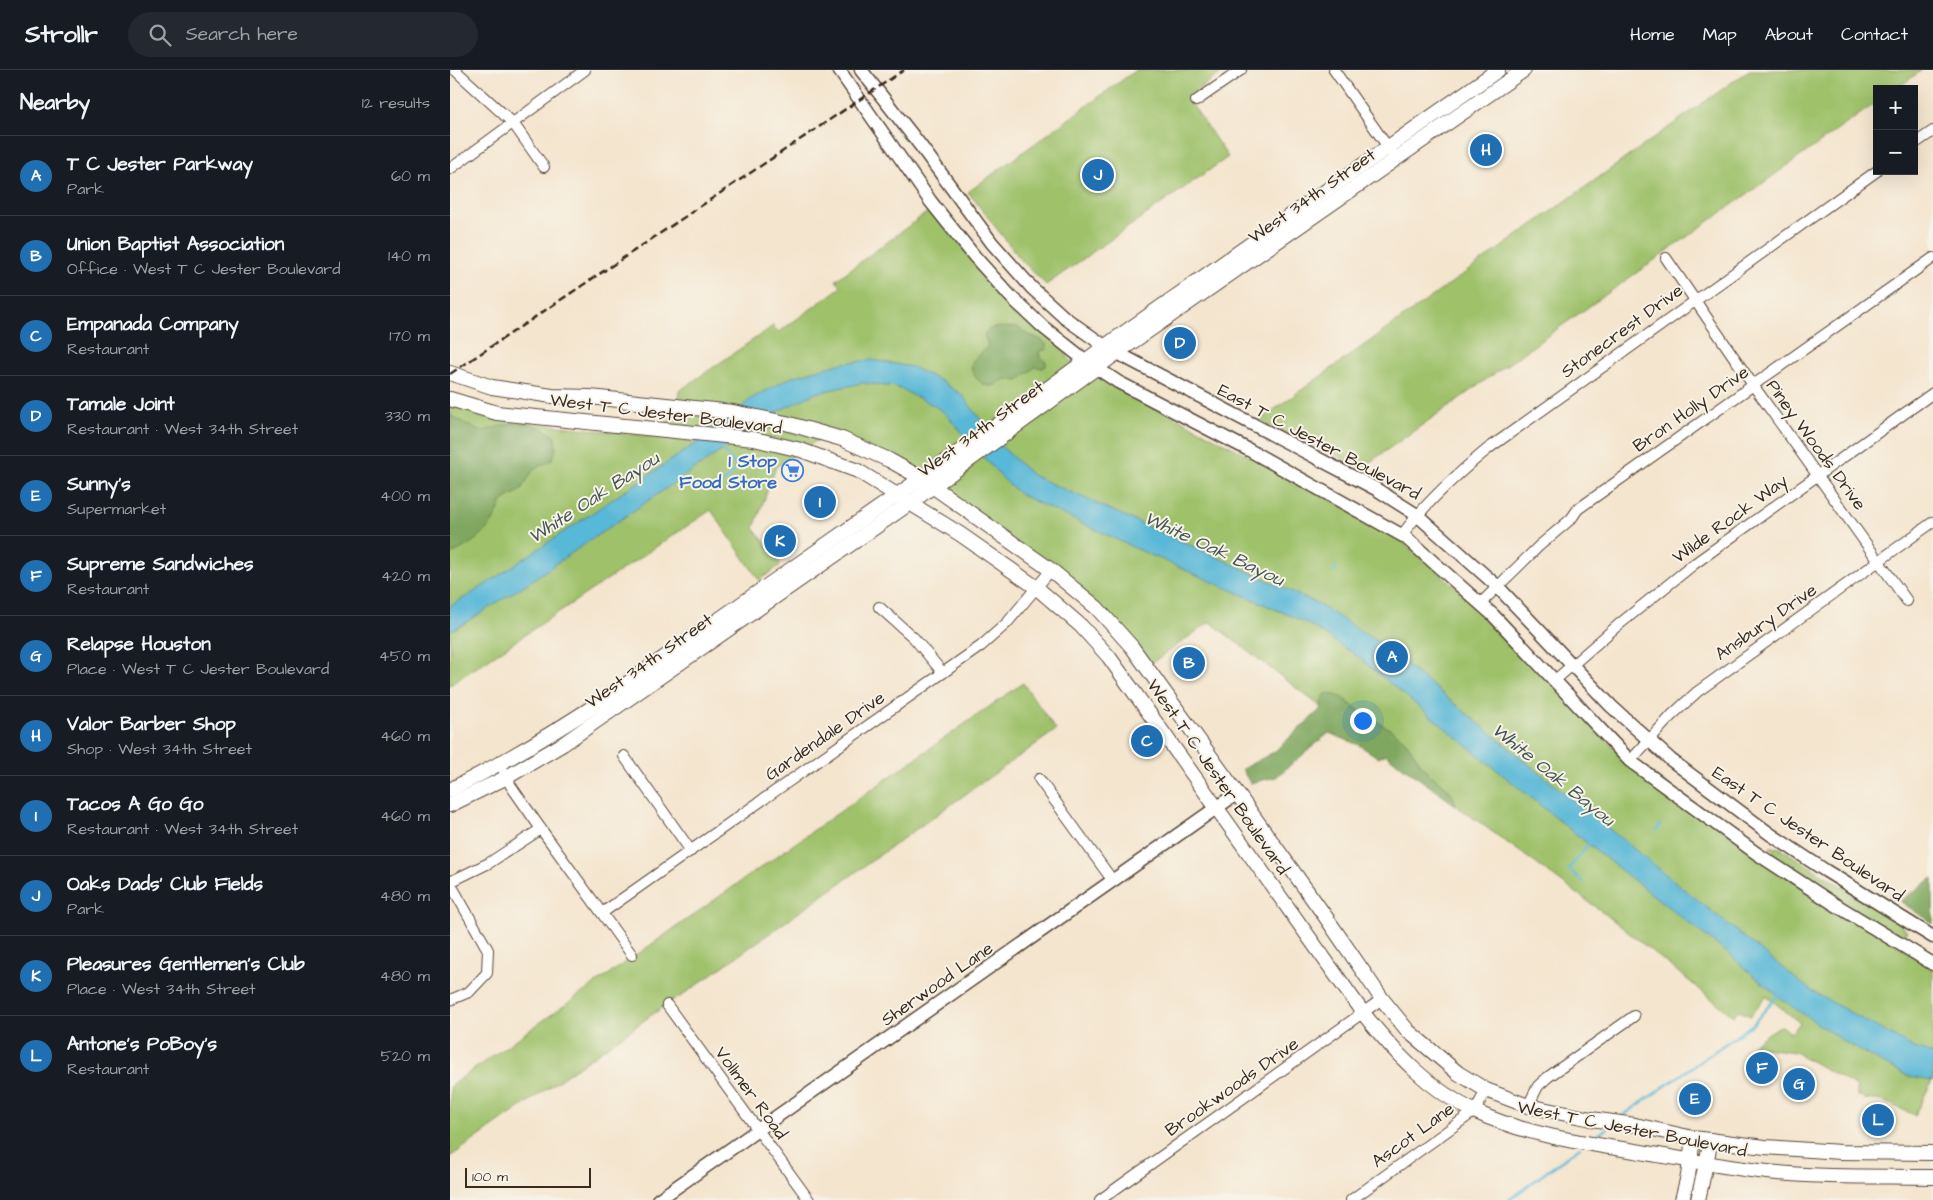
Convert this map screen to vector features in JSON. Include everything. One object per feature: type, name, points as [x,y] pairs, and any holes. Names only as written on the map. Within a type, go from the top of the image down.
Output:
[{"type":"main road","name":"West 34th Street","points":[[450,805],[503,771],[562,727],[608,697],[921,478],[950,465],[1092,365],[1119,352],[1388,146],[1498,70]]},
{"type":"main road","name":"West 34th Street","points":[[1092,365],[1106,347],[1397,160],[1524,70]]},
{"type":"main road","points":[[1480,83],[1489,95]]},
{"type":"main road","name":"West T C Jester Boulevard","points":[[450,373],[492,387],[552,396],[590,397],[733,412],[786,423],[842,439],[889,460],[921,478],[1051,570],[1097,608],[1132,647],[1325,916],[1382,999],[1408,1031],[1458,1073],[1486,1090],[1528,1106],[1591,1119],[1635,1125],[1693,1138],[1841,1152],[1933,1153]]},
{"type":"main road","points":[[548,419],[552,396]]},
{"type":"main road","name":"West T C Jester Boulevard","points":[[450,399],[497,413],[754,439],[801,450],[858,472],[910,503],[1037,588],[1081,626],[1109,657],[1153,716],[1216,808],[1363,1013],[1389,1046],[1416,1072],[1444,1094],[1475,1111],[1527,1132],[1607,1147],[1759,1171],[1806,1175],[1933,1177]]},
{"type":"main road","points":[[801,450],[807,429]]},
{"type":"main road","name":"West 34th Street","points":[[450,790],[503,771],[563,744],[910,503],[932,486],[950,465]]},
{"type":"main road","points":[[1682,1200],[1693,1138]]},
{"type":"main road","points":[[1698,1200],[1711,1140]]},
{"type":"main road","points":[[1840,1176],[1841,1152]]},
{"type":"street","points":[[455,70],[512,123],[544,166]]},
{"type":"street","points":[[450,168],[586,70]]},
{"type":"street","points":[[839,70],[931,202],[975,257],[1022,308],[1043,327],[1092,365],[1118,382],[1254,453],[1402,535],[1481,603],[1630,761],[1756,853],[1831,902],[1933,964]]},
{"type":"street","name":"East T C Jester Boulevard","points":[[861,70],[904,124],[992,244],[1032,288],[1066,318],[1106,347],[1119,352],[1266,433],[1376,489],[1417,515],[1497,586],[1611,706],[1697,781],[1770,834],[1933,937]]},
{"type":"street","points":[[1196,101],[1241,70]]},
{"type":"street","points":[[1334,70],[1397,160]]},
{"type":"street","points":[[886,137],[904,124]]},
{"type":"street","points":[[1918,141],[1933,131]]},
{"type":"street","name":"Stonecrest Drive","points":[[1402,535],[1417,515],[1455,476],[1489,448],[1873,174]]},
{"type":"street","points":[[975,257],[992,244]]},
{"type":"street","name":"Piney Woods Drive","points":[[1666,258],[1753,385],[1907,601]]},
{"type":"street","name":"Bron Holly Drive","points":[[1481,603],[1539,546],[1571,519],[1578,509],[1933,258]]},
{"type":"street","name":"Wilde Rock Way","points":[[1554,681],[1617,626],[1694,564],[1933,393]]},
{"type":"street","points":[[1254,453],[1266,433]]},
{"type":"street","name":"Ansbury Drive","points":[[1630,761],[1672,715],[1697,692],[1933,522]]},
{"type":"street","name":"Gardendale Drive","points":[[602,913],[981,646],[1007,623],[1051,570]]},
{"type":"street","points":[[879,607],[914,638],[942,673]]},
{"type":"street","points":[[624,756],[691,851]]},
{"type":"street","points":[[503,771],[541,829],[632,955]]},
{"type":"street","points":[[1039,779],[1113,881]]},
{"type":"street","name":"Sherwood Lane","points":[[658,1200],[1236,794]]},
{"type":"street","points":[[450,1000],[469,992],[487,973],[488,950],[450,883],[489,863],[541,829]]},
{"type":"street","points":[[1756,853],[1770,834]]},
{"type":"street","points":[[1908,949],[1921,929]]},
{"type":"street","name":"Brookwoods Drive","points":[[1100,1200],[1382,999]]},
{"type":"street","name":"Vollmer Road","points":[[667,1005],[809,1200]]},
{"type":"street","points":[[1528,1106],[1538,1086],[1548,1077],[1634,1016]]},
{"type":"street","name":"Ascot Lane","points":[[1351,1200],[1475,1111],[1486,1090]]},
{"type":"green space","points":[[1136,70],[1226,70],[1187,97],[1228,157],[1046,285],[1022,261],[968,192]]},
{"type":"green space","points":[[1749,70],[1922,70],[1901,85],[1873,85],[1873,105],[1363,467],[1258,421]]},
{"type":"green space","points":[[929,211],[1066,353],[1071,362],[1080,369],[1100,377],[1390,531],[1478,606],[1614,748],[1933,969],[1933,1079],[1915,1115],[1883,1101],[1864,1099],[1861,1096],[1857,1096],[1857,1087],[1795,1052],[1750,1046],[1778,1027],[1782,1026],[1791,1033],[1800,1023],[1766,996],[1750,1016],[1738,1010],[1733,1016],[1604,913],[1329,713],[1210,622],[1150,664],[1128,636],[947,489],[947,485],[924,468],[917,470],[831,431],[776,467],[754,528],[781,565],[759,580],[711,510],[450,685],[450,405],[516,421],[658,437],[681,402],[679,400],[679,391],[773,326],[779,332],[841,287],[836,280]]},
{"type":"green space","points":[[1015,327],[1045,343],[1047,350],[1041,350],[1039,353],[1040,357],[1046,362],[1046,366],[1043,368],[1035,367],[1018,381],[1005,379],[994,386],[985,385],[973,374],[971,366],[973,361],[988,345],[985,333],[992,328]]},
{"type":"green space","points":[[450,415],[477,430],[483,431],[508,424],[525,423],[543,428],[555,437],[556,449],[552,460],[534,469],[520,491],[503,500],[495,518],[479,537],[450,555]]},
{"type":"green space","points":[[1023,683],[1056,730],[677,999],[450,1157],[450,1086]]},
{"type":"green space","points":[[1326,694],[1341,697],[1359,711],[1399,736],[1427,771],[1448,788],[1456,805],[1385,754],[1379,758],[1359,745],[1329,733],[1276,777],[1250,783],[1242,769],[1274,752],[1322,708],[1321,700]]},
{"type":"green space","points":[[1770,847],[1780,848],[1899,922],[1907,932],[1905,934],[1894,933],[1879,925],[1780,861]]},
{"type":"green space","points":[[1933,878],[1933,924],[1900,901]]},
{"type":"water","points":[[872,360],[912,367],[941,381],[962,395],[1000,445],[1032,475],[1318,604],[1380,643],[1810,990],[1916,1049],[1933,1054],[1933,1081],[1909,1077],[1846,1043],[1781,999],[1730,955],[1609,861],[1354,654],[1307,623],[1137,549],[1019,494],[1001,477],[945,413],[896,387],[863,383],[816,393],[781,410],[522,587],[450,631],[450,606],[474,592],[698,442],[752,398],[792,377],[843,363]]},
{"type":"waterway","points":[[718,487],[738,468],[721,448]]},
{"type":"waterway","points":[[1334,572],[1336,567]]},
{"type":"waterway","points":[[1657,830],[1660,825]]},
{"type":"waterway","points":[[1583,882],[1569,869],[1590,842]]},
{"type":"waterway","points":[[1621,1117],[1752,1025],[1779,994]]},
{"type":"waterway","points":[[1593,1138],[1609,1127]]},
{"type":"waterway","points":[[1509,1200],[1580,1147]]},
{"type":"railway","points":[[450,374],[904,70]]},
{"type":"place","name":"Valor Barber Shop","points":[[1486,150]]},
{"type":"place","name":"Oaks Dads' Club Fields","points":[[1098,175]]},
{"type":"place","name":"Tamale Joint","points":[[1180,343]]},
{"type":"place","name":"1 Stop Food Store","points":[[793,471]]},
{"type":"place","name":"Tacos A Go Go","points":[[820,502]]},
{"type":"place","name":"Pleasures Gentlemen's Club","points":[[780,541]]},
{"type":"place","name":"T C Jester Parkway","points":[[1392,657]]},
{"type":"place","name":"Union Baptist Association","points":[[1189,663]]},
{"type":"place","name":"Empanada Company","points":[[1147,741]]},
{"type":"place","name":"Supreme Sandwiches","points":[[1762,1068]]},
{"type":"place","name":"Relapse Houston","points":[[1799,1084]]},
{"type":"place","name":"Sunny's","points":[[1695,1099]]},
{"type":"place","name":"Antone's PoBoy's","points":[[1878,1120]]},
{"type":"water label","name":"White Oak Bayou","points":[[594,498]]},
{"type":"water label","name":"White Oak Bayou","points":[[1214,549]]},
{"type":"water label","name":"White Oak Bayou","points":[[1553,775]]}]
